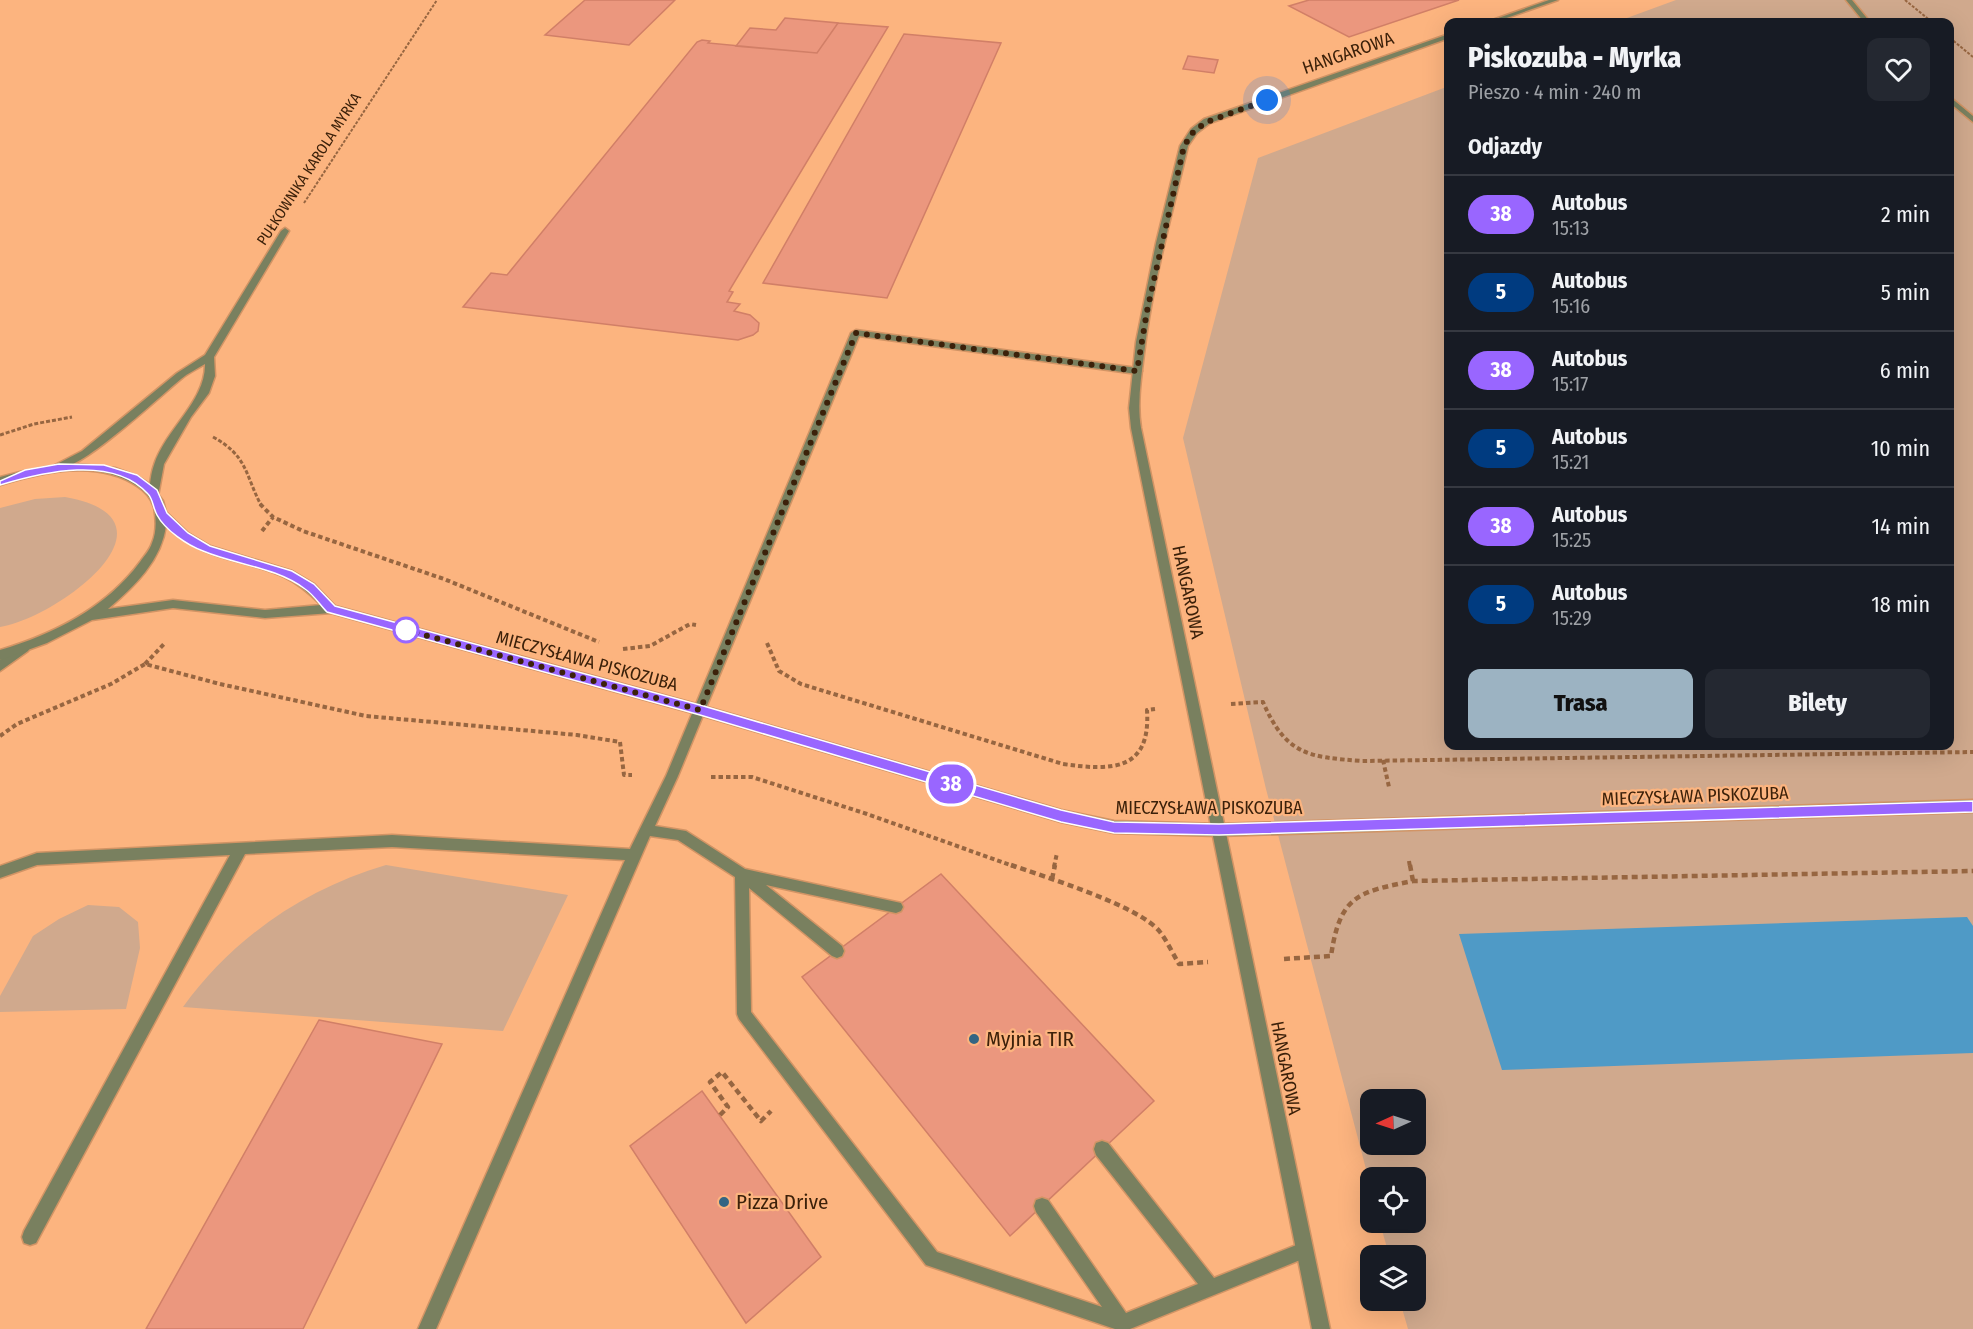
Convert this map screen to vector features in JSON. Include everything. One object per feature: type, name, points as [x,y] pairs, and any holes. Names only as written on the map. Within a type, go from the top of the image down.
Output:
[{"type":"street","points":[[1502,18],[1555,0]]},
{"type":"street","points":[[1849,0],[1864,18]]},
{"type":"street","name":"HANGAROWA","points":[[1321,1329],[1134,410],[1137,371],[1147,311],[1184,146],[1194,131],[1207,122],[1444,38]]},
{"type":"street","points":[[1954,103],[1973,120]]},
{"type":"street","name":"PUŁKOWNIKA KAROLA MYRKA","points":[[59,467],[86,453],[180,375],[209,357],[285,231]]},
{"type":"street","points":[[427,1329],[645,830],[672,776],[856,333],[1137,371]]},
{"type":"street","name":"PUŁKOWNIKA KAROLA MYRKA","points":[[154,493],[159,464],[182,424],[204,393],[210,376],[209,357]]},
{"type":"street","points":[[0,481],[25,473],[59,467],[104,468],[134,477],[154,493],[162,515],[159,542],[141,571],[111,600],[71,627],[24,648],[0,655]]},
{"type":"street","points":[[162,515],[184,536],[206,549],[288,574],[310,586],[331,609]]},
{"type":"street","name":"MIECZYSŁAWA PISKOZUBA","points":[[87,616],[173,604],[265,614],[331,609],[700,710],[1061,816],[1114,827],[1219,830],[1973,806]]},
{"type":"street","points":[[0,666],[24,648]]},
{"type":"street","points":[[645,830],[681,835],[742,874],[837,951]]},
{"type":"street","points":[[0,872],[37,859],[392,842],[634,855]]},
{"type":"street","points":[[30,1236],[241,848]]},
{"type":"street","points":[[742,874],[896,907]]},
{"type":"street","points":[[742,874],[744,1014],[932,1258],[1123,1323],[1304,1250]]},
{"type":"street","points":[[1102,1149],[1211,1287]]},
{"type":"street","points":[[1042,1206],[1123,1323]]},
{"type":"path","name":"PUŁKOWNIKA KAROLA MYRKA","points":[[285,231],[437,0]]},
{"type":"path","points":[[1905,0],[1927,18]]},
{"type":"path","points":[[1954,41],[1973,57]]},
{"type":"path","points":[[0,435],[34,424],[83,415],[133,416]]},
{"type":"path","points":[[182,424],[201,430],[224,443],[244,465],[260,504],[273,517],[303,531],[444,579],[602,643]]},
{"type":"path","points":[[621,648],[637,650],[667,640],[690,624],[766,638],[779,671],[801,684],[1063,764],[1090,769],[1110,768],[1125,763],[1139,753],[1146,741],[1149,722],[1147,710],[1263,702],[1281,737],[1301,750],[1328,758],[1362,761],[1973,752]]},
{"type":"path","points":[[720,1115],[728,1107],[710,1082],[722,1072],[761,1121]]},
{"type":"shaded area","points":[[1676,0],[1973,0],[1973,1329],[1408,1329],[1403,1311],[1426,1311],[1426,1245],[1386,1245],[1383,1233],[1426,1233],[1426,1167],[1365,1167],[1362,1155],[1426,1155],[1426,1089],[1360,1089],[1360,1146],[1266,789],[1183,438],[1258,158],[1444,88],[1444,750],[1954,750],[1954,18],[1627,18]]},
{"type":"shaded area","points":[[65,497],[100,508],[116,525],[115,545],[101,566],[80,587],[53,606],[0,627],[0,508],[35,499]]},
{"type":"shaded area","points":[[386,865],[568,895],[503,1031],[183,1007],[224,959],[272,919],[327,888]]},
{"type":"shaded area","points":[[88,905],[119,907],[138,922],[140,948],[126,1009],[0,1012],[0,996],[33,936],[59,919]]},
{"type":"water","points":[[1967,917],[1973,926],[1973,1053],[1502,1070],[1459,934]]},
{"type":"building","points":[[585,0],[675,0],[629,45],[545,35]]},
{"type":"building","points":[[1309,0],[1459,0],[1349,37],[1289,6]]},
{"type":"building","points":[[785,18],[838,23],[817,53],[736,46],[750,28],[776,30]]},
{"type":"building","points":[[838,23],[888,27],[729,291],[733,292],[727,302],[740,304],[734,311],[750,315],[759,323],[758,331],[753,335],[738,340],[463,307],[491,273],[507,275],[697,42],[702,40],[710,41],[708,43],[817,53]]},
{"type":"building","points":[[904,34],[1001,43],[887,298],[763,283]]},
{"type":"building","points":[[1188,56],[1218,60],[1214,73],[1183,69]]},
{"type":"building","name":"Myjnia TIR","points":[[941,874],[1154,1101],[1010,1236],[802,977]]},
{"type":"building","points":[[319,1020],[442,1044],[303,1329],[146,1329]]},
{"type":"building","name":"Pizza Drive","points":[[702,1091],[821,1257],[746,1323],[630,1146]]},
{"type":"bus line","name":"38","points":[[0,481],[25,473],[59,467],[104,468],[134,477],[154,493],[162,515],[184,536],[206,549],[288,574],[310,586],[331,609],[700,710],[1061,816],[1114,827],[1219,830],[1973,806]]},
{"type":"place","name":"Myjnia TIR","points":[[974,1039]]},
{"type":"place","name":"Pizza Drive","points":[[724,1202]]},
{"type":"route","points":[[406,630],[700,710],[856,333],[1137,371],[1147,311],[1184,146],[1194,131],[1207,122],[1267,100]]}]
